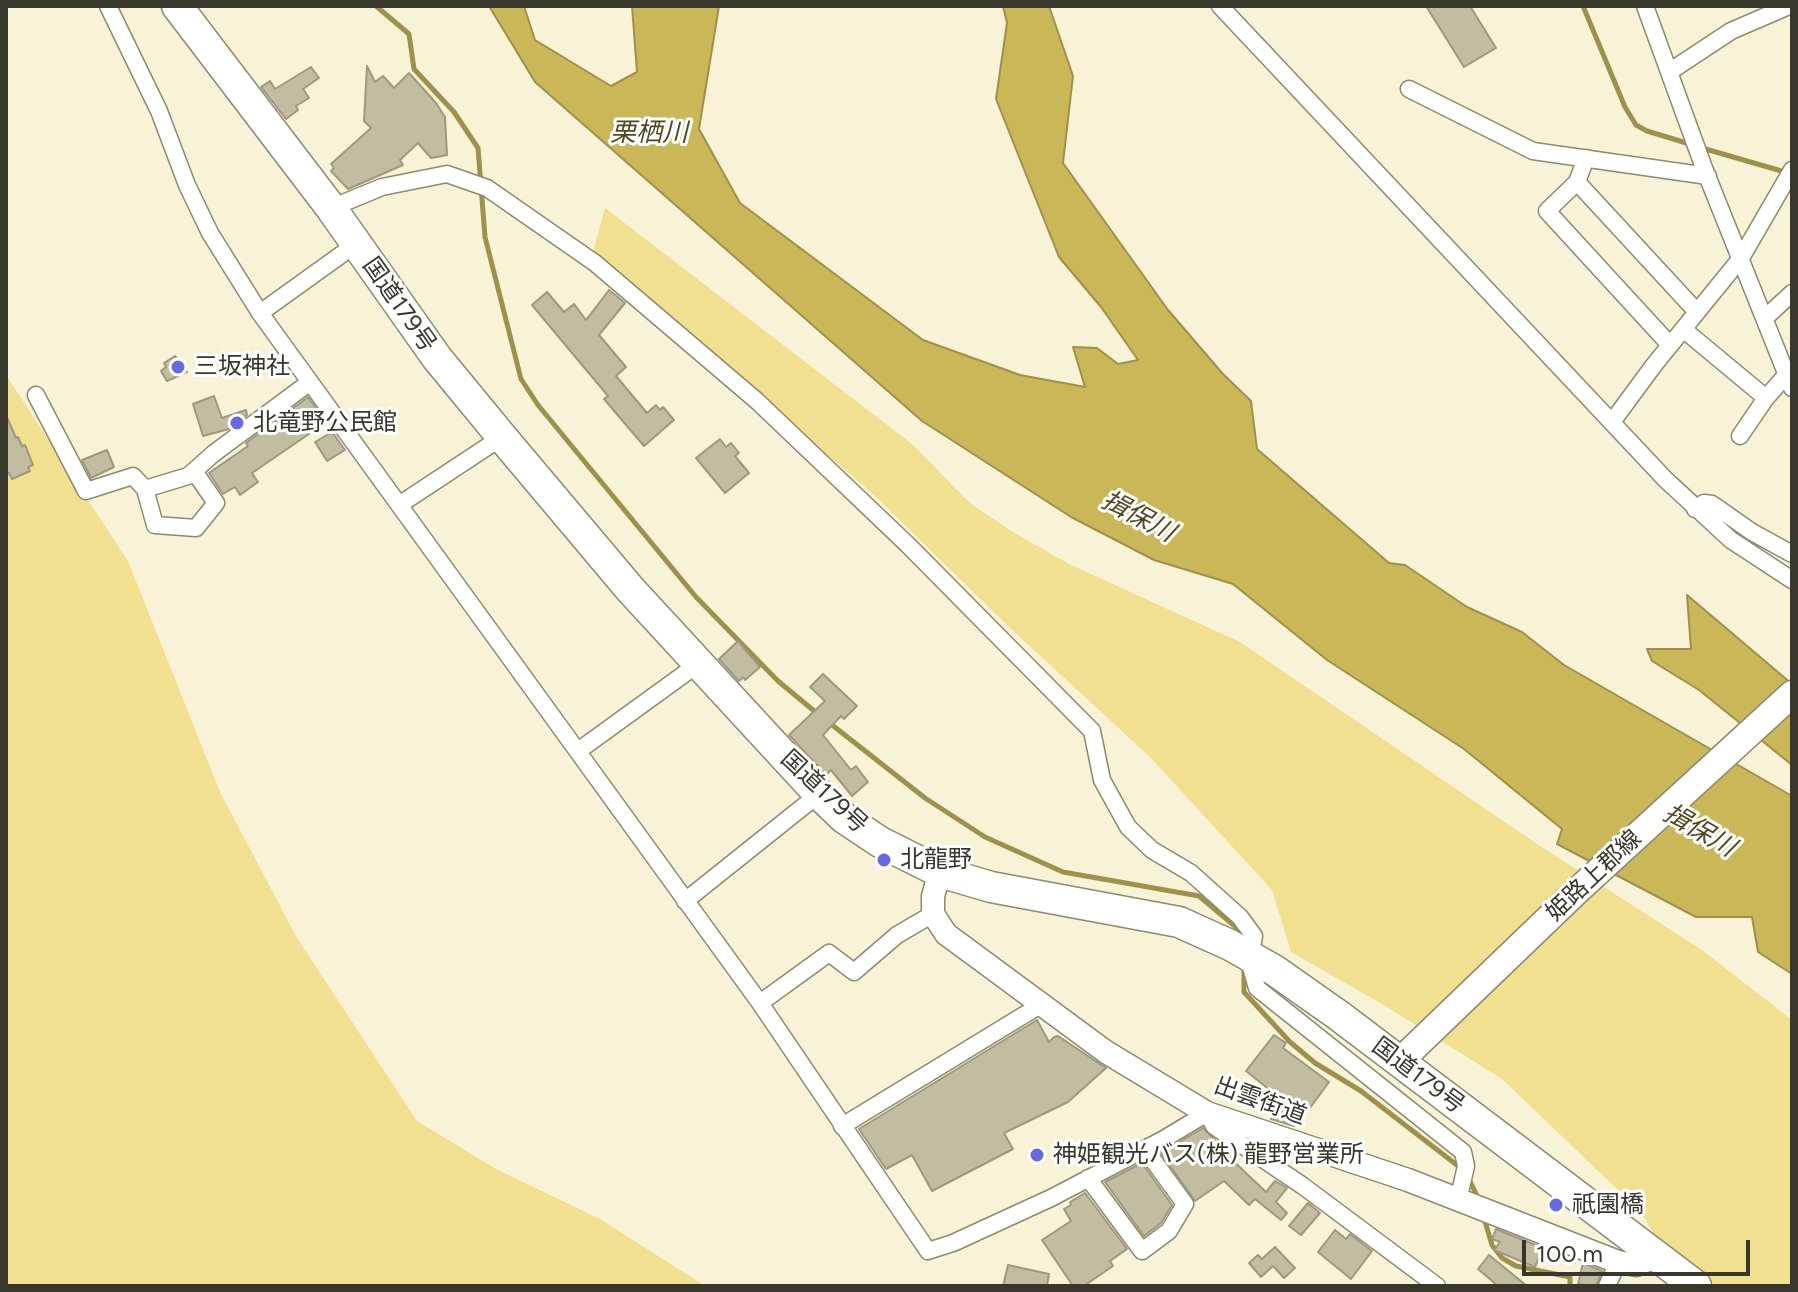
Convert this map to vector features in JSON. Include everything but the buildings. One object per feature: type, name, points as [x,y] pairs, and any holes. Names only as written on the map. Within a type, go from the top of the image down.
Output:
[{"type":"highway","name":"国道179号","points":[[177,6],[331,208],[437,358],[630,589],[844,818],[908,857],[940,872],[991,887],[1179,922],[1230,945],[1274,970],[1696,1286]]},
{"type":"main road","name":"姫路上郡線","points":[[1399,1062],[1436,1024],[1792,694]]},
{"type":"street","points":[[108,6],[159,111],[187,185],[210,233],[260,313],[760,1003],[928,1251],[953,1243],[1088,1178],[1207,1113],[1214,1126],[1303,1186],[1437,1286]]},
{"type":"street","points":[[1645,6],[1789,381],[1766,398],[1740,436]]},
{"type":"street","points":[[1669,72],[1731,31],[1789,6]]},
{"type":"street","points":[[1225,8],[1695,509],[1731,540],[1792,580]]},
{"type":"street","points":[[1409,89],[1533,151],[1708,176]]},
{"type":"street","points":[[1586,158],[1577,182],[1547,211],[1670,345]]},
{"type":"street","points":[[1612,422],[1741,258],[1792,170]]},
{"type":"street","points":[[331,208],[382,187],[447,174],[479,185],[595,263],[757,401],[937,574],[1092,731],[1102,780],[1128,827],[1152,850],[1191,873],[1240,917],[1254,936],[1253,942]]},
{"type":"street","points":[[1577,182],[1697,312]]},
{"type":"street","points":[[260,313],[356,244]]},
{"type":"street","points":[[1765,318],[1792,293]]},
{"type":"street","points":[[1683,329],[1766,398]]},
{"type":"street","points":[[145,489],[188,476],[310,382]]},
{"type":"street","points":[[36,395],[86,491],[133,476],[145,489],[155,525],[196,528],[216,503],[194,471]]},
{"type":"street","points":[[399,505],[502,437]]},
{"type":"street","points":[[1695,509],[1704,503],[1712,504],[1752,532],[1792,554]]},
{"type":"street","points":[[578,751],[698,664]]},
{"type":"street","points":[[685,901],[819,794]]},
{"type":"street","points":[[760,1003],[829,953],[854,972],[897,935],[933,914],[933,896],[940,872]]},
{"type":"street","name":"出雲街道","points":[[933,914],[946,934],[1106,1052],[1207,1113],[1408,1180],[1462,1182],[1618,1262],[1636,1265],[1655,1257]]},
{"type":"street","points":[[1251,967],[1257,988],[1463,1152],[1462,1182]]},
{"type":"street","points":[[842,1126],[1042,1004]]},
{"type":"street","points":[[1088,1178],[1142,1251],[1169,1231],[1185,1204],[1145,1149]]},
{"type":"street","points":[[1607,1286],[1618,1262]]},
{"type":"shaded area","points":[[605,208],[912,444],[971,504],[1069,564],[1240,642],[1540,846],[1702,950],[1792,1020],[1792,1286],[1716,1286],[1658,1240],[1640,1211],[1502,1079],[1291,952],[1272,890],[1151,758],[1009,627],[874,495],[593,252]]},
{"type":"shaded area","points":[[6,375],[128,561],[220,792],[297,938],[417,1121],[496,1169],[600,1219],[705,1286],[6,1286]]},
{"type":"water","points":[[489,6],[524,6],[535,40],[611,86],[637,72],[632,6],[719,6],[699,129],[740,203],[923,340],[1020,375],[1085,387],[1073,347],[1097,348],[1118,364],[1138,360],[1101,307],[1059,257],[996,99],[1007,23],[1003,6],[1049,6],[1073,76],[1063,163],[1168,310],[1223,374],[1251,401],[1257,449],[1389,563],[1405,565],[1467,607],[1522,632],[1564,665],[1792,796],[1792,974],[1758,952],[1752,917],[1696,917],[1557,844],[1562,829],[1464,749],[1327,660],[1233,584],[1154,560],[1071,517],[922,421],[535,82]]},
{"type":"water","points":[[1687,595],[1792,684],[1792,765],[1699,690],[1652,661],[1647,649],[1691,649]]},
{"type":"waterway","points":[[376,6],[409,34],[414,69],[454,112],[478,148],[485,237],[521,379],[538,405],[696,597],[778,681],[819,715]]},
{"type":"waterway","points":[[1583,6],[1625,107],[1636,125],[1693,145]]},
{"type":"waterway","points":[[1702,148],[1785,172]]},
{"type":"waterway","points":[[827,721],[925,798],[985,837],[1063,872],[1199,896],[1243,933],[1243,942]]},
{"type":"waterway","points":[[1244,968],[1244,992],[1290,1042],[1315,1063],[1361,1091],[1462,1169]]},
{"type":"waterway","points":[[1468,1177],[1479,1200]]},
{"type":"waterway","points":[[1484,1218],[1492,1245],[1502,1258],[1516,1266],[1570,1277],[1570,1286]]},
{"type":"place","name":"三坂神社","points":[[178,367]]},
{"type":"place","name":"北竜野公民館","points":[[237,423]]},
{"type":"place","name":"北龍野","points":[[884,860]]},
{"type":"place","name":"神姫観光バス(株) 龍野営業所","points":[[1037,1155]]},
{"type":"place","name":"祇園橋","points":[[1556,1205]]},
{"type":"water label","name":"栗栖川","points":[[649,133]]},
{"type":"water label","name":"揖保川","points":[[1138,517]]},
{"type":"water label","name":"揖保川","points":[[1699,831]]}]
